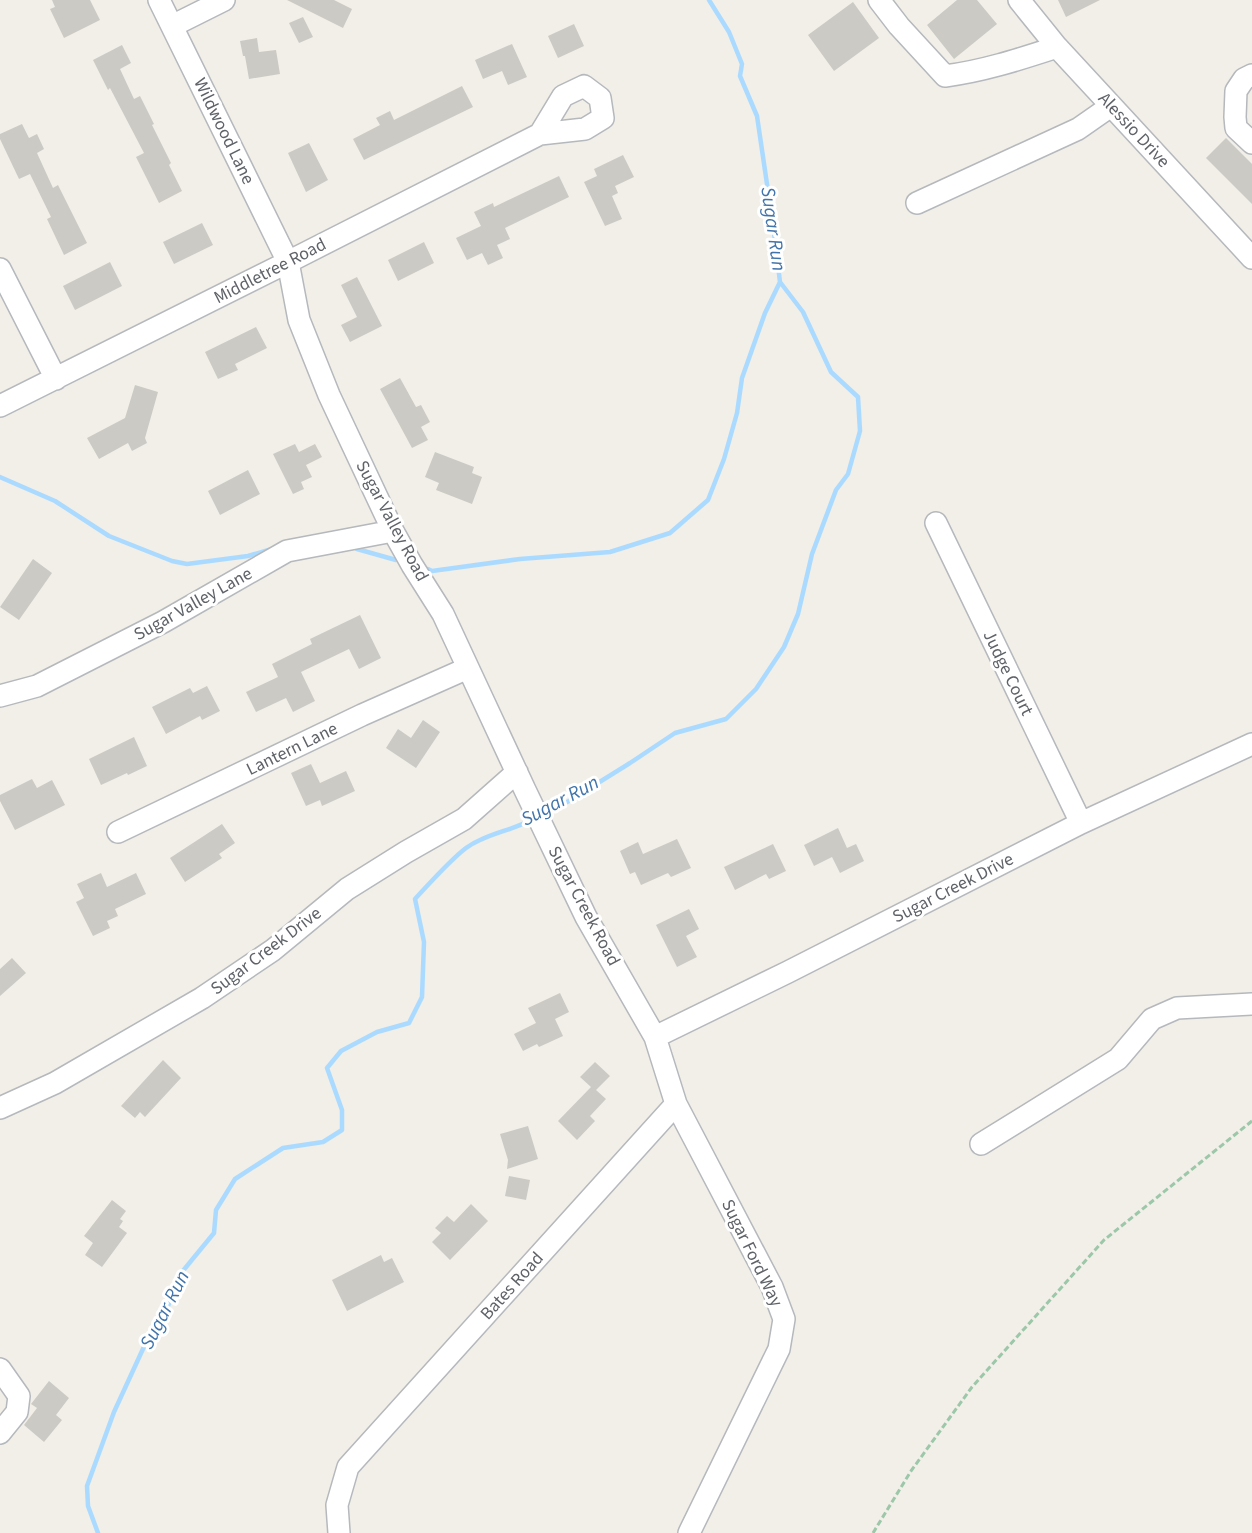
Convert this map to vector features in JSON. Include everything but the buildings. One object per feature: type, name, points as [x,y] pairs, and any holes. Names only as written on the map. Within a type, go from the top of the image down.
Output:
[{"type":"street","name":"Wildwood Lane","points":[[159,0],[288,262]]},
{"type":"street","points":[[172,26],[224,0]]},
{"type":"street","points":[[879,0],[899,26],[945,76],[967,73],[1057,47]]},
{"type":"street","name":"Alessio Drive","points":[[1019,0],[1057,47],[1252,258]]},
{"type":"street","points":[[1252,75],[1244,79],[1236,92],[1234,117],[1236,128],[1252,143]]},
{"type":"street","points":[[917,203],[1078,129],[1111,106]]},
{"type":"street","name":"Middletree Road","points":[[0,406],[540,134]]},
{"type":"street","name":"Sugar Valley Road","points":[[288,262],[299,320],[329,395],[393,531],[443,614],[521,781]]},
{"type":"street","points":[[0,269],[56,379]]},
{"type":"street","name":"Judge Court","points":[[936,523],[1081,823]]},
{"type":"street","name":"Sugar Valley Lane","points":[[0,696],[37,686],[163,622],[287,551],[393,531]]},
{"type":"street","name":"Lantern Lane","points":[[118,832],[362,715],[468,668]]},
{"type":"street","name":"Sugar Creek Drive","points":[[655,1037],[1081,823],[1252,744]]},
{"type":"street","name":"Sugar Creek Drive","points":[[0,1108],[55,1083],[202,998],[273,950],[347,889],[405,852],[464,819],[521,781]]},
{"type":"street","name":"Sugar Creek Road","points":[[521,781],[586,917],[655,1037]]},
{"type":"street","points":[[981,1144],[1118,1059],[1152,1018],[1177,1008],[1252,1004]]},
{"type":"street","name":"Sugar Ford Way","points":[[655,1037],[676,1104],[772,1287],[784,1319],[779,1349],[689,1533]]},
{"type":"street","name":"Bates Road","points":[[339,1533],[337,1505],[348,1467],[676,1104]]},
{"type":"street","points":[[0,1351],[0,1359]]},
{"type":"street","points":[[0,1370],[19,1396],[17,1412],[0,1433]]},
{"type":"path","points":[[873,1533],[911,1471],[972,1387],[1104,1240],[1252,1121]]},
{"type":"waterway","name":"Sugar Run","points":[[542,815],[569,801],[675,733],[726,719],[756,689],[784,647],[798,614],[812,554],[836,490],[848,474],[860,431],[858,397],[831,372],[803,312],[780,282],[757,116],[740,76],[742,64],[729,32],[709,0]]},
{"type":"waterway","points":[[428,569],[432,571],[520,559],[610,552],[670,533],[708,500],[724,459],[737,413],[742,378],[765,313],[780,282]]},
{"type":"waterway","points":[[0,477],[55,501],[109,536],[172,561],[187,564],[248,556],[272,549]]},
{"type":"waterway","points":[[357,549],[396,560]]},
{"type":"waterway","name":"Sugar Run","points":[[98,1533],[88,1506],[87,1486],[114,1412],[159,1314],[168,1306],[182,1272],[214,1233],[216,1210],[235,1179],[283,1148],[323,1142],[342,1130],[342,1110],[327,1068],[341,1051],[377,1032],[409,1023],[422,997],[424,942],[415,899],[446,866],[473,843],[531,820]]}]
